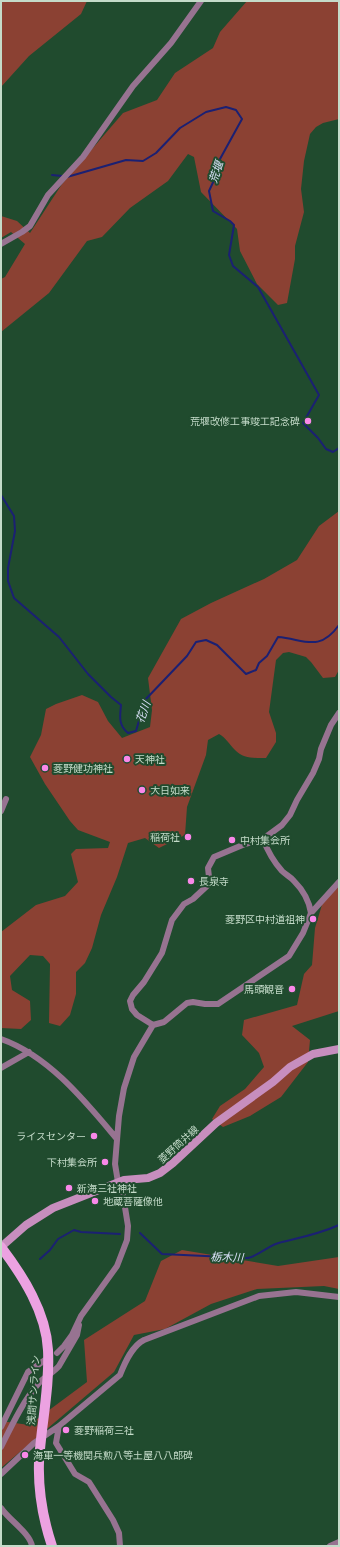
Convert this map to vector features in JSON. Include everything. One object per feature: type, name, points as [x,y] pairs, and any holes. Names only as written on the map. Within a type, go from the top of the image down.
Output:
[{"type":"main road","name":"菱野筒井線","points":[[1,1247],[26,1224],[53,1208],[124,1180],[148,1178],[160,1173],[216,1123],[273,1082],[290,1067],[312,1054],[339,1050]]},
{"type":"main road","name":"浅間サンライン","points":[[1,1247],[18,1268],[30,1291],[43,1324],[48,1350],[39,1479],[44,1521],[52,1546]]},
{"type":"street","points":[[1,244],[30,226],[48,195],[82,157],[133,86],[171,43],[201,1]]},
{"type":"street","points":[[153,1025],[137,1015],[132,1009],[130,1001],[162,953],[172,920],[184,904],[193,899],[208,886],[210,877],[208,868],[214,857],[245,844],[263,839],[282,825],[290,815],[320,759],[321,749],[331,725],[339,714]]},
{"type":"street","points":[[1,811],[6,800]]},
{"type":"street","points":[[263,839],[272,859],[284,873],[294,881],[308,900],[311,913]]},
{"type":"street","points":[[57,1353],[72,1335],[81,1316],[117,1266],[127,1240],[127,1220],[123,1195],[118,1182],[115,1164],[119,1116],[124,1088],[134,1058],[153,1025],[164,1022],[187,1003],[218,1004],[277,966],[289,956],[296,947],[308,924],[311,913],[339,882]]},
{"type":"street","points":[[1,1039],[15,1044],[29,1052],[80,1095],[117,1139]]},
{"type":"street","points":[[1,1068],[29,1052]]},
{"type":"street","points":[[1,1474],[34,1443],[57,1427],[120,1375],[136,1344],[259,1296],[296,1292],[339,1297]]},
{"type":"street","points":[[1,1447],[24,1404],[38,1384],[47,1375],[56,1370],[65,1357],[77,1335],[81,1316]]},
{"type":"street","points":[[1,1427],[28,1372],[45,1360]]},
{"type":"street","points":[[57,1427],[56,1443],[75,1474],[89,1482],[113,1520],[119,1534],[120,1546]]},
{"type":"street","points":[[1,1508],[25,1534],[32,1546]]},
{"type":"street","points":[[330,1546],[339,1542]]},
{"type":"shaded area","points":[[1,1],[87,1],[81,14],[29,56],[1,87]]},
{"type":"shaded area","points":[[247,1],[339,1],[339,119],[323,123],[316,127],[310,134],[304,161],[301,189],[304,212],[295,246],[295,259],[287,303],[278,305],[257,284],[240,251],[237,229],[201,192],[194,157],[188,154],[168,181],[130,208],[102,237],[87,241],[49,293],[1,332],[1,279],[5,277],[25,244],[11,232],[1,238],[1,216],[17,221],[30,233],[62,184],[123,113],[157,100],[175,73],[213,48],[220,32]]},
{"type":"shaded area","points":[[339,511],[339,670],[335,677],[323,678],[306,657],[289,652],[283,653],[276,660],[269,712],[276,733],[276,742],[266,758],[250,757],[238,753],[226,739],[219,734],[208,740],[206,755],[187,807],[185,835],[159,848],[145,838],[128,843],[117,877],[101,915],[92,948],[85,963],[76,972],[76,994],[70,1015],[60,1026],[49,1023],[50,964],[43,956],[30,955],[10,976],[12,990],[30,1001],[31,1020],[21,1029],[1,1028],[1,932],[36,905],[65,896],[78,882],[71,854],[76,849],[108,848],[110,842],[78,830],[70,821],[45,784],[30,757],[41,735],[46,709],[82,695],[98,702],[108,721],[122,738],[150,727],[152,710],[148,678],[181,619],[211,603],[264,579],[297,560],[319,526]]},
{"type":"shaded area","points":[[339,885],[339,1011],[292,1026],[310,1040],[308,1062],[281,1097],[250,1116],[223,1127],[212,1119],[220,1106],[245,1089],[264,1067],[259,1053],[242,1035],[244,1020],[297,1005],[304,974],[312,965],[315,928],[324,898]]},
{"type":"shaded area","points":[[182,1250],[278,1266],[339,1257],[339,1289],[324,1286],[257,1289],[211,1304],[165,1329],[134,1335],[114,1372],[1,1468],[1,1421],[29,1425],[87,1382],[84,1340],[145,1301],[161,1261]]},
{"type":"waterway","name":"荒堰","points":[[67,177],[126,160],[143,161],[156,153],[180,128],[206,112],[226,107],[236,110],[242,119],[220,159],[216,176],[209,191],[213,211],[234,225],[229,255],[233,266],[258,287],[319,395],[303,423],[318,438],[326,449],[333,452],[339,448]]},
{"type":"waterway","name":"荒堰","points":[[52,175],[62,176]]},
{"type":"waterway","name":"花川","points":[[1,495],[14,516],[15,531],[8,568],[8,581],[14,598],[59,637],[88,674],[121,705],[121,724],[128,733],[136,731],[145,700],[187,656],[196,642],[206,640],[217,645],[246,674],[256,670],[259,663],[267,656],[278,637],[318,642],[332,634],[339,625]]},
{"type":"waterway","name":"栃木川","points":[[140,1233],[162,1254],[248,1258],[257,1255],[278,1243],[318,1233],[339,1225]]},
{"type":"waterway","name":"栃木川","points":[[40,1259],[50,1250],[58,1239],[74,1230],[81,1232],[120,1234]]},
{"type":"place","name":"荒堰改修工事竣工記念碑","points":[[308,421]]},
{"type":"place","name":"天神社","points":[[127,759]]},
{"type":"place","name":"菱野健功神社","points":[[45,768]]},
{"type":"place","name":"大日如来","points":[[142,790]]},
{"type":"place","name":"稲荷社","points":[[188,837]]},
{"type":"place","name":"中村集会所","points":[[232,840]]},
{"type":"place","name":"長泉寺","points":[[191,881]]},
{"type":"place","name":"菱野区中村道祖神","points":[[313,919]]},
{"type":"place","name":"馬頭観音","points":[[292,989]]},
{"type":"place","name":"ライスセンター","points":[[94,1136]]},
{"type":"place","name":"下村集会所","points":[[105,1162]]},
{"type":"place","name":"新海三社神社","points":[[69,1188]]},
{"type":"place","name":"地蔵菩薩像他","points":[[95,1201]]},
{"type":"place","name":"菱野稲荷三社","points":[[66,1430]]},
{"type":"place","name":"海軍一等機関兵勲八等土屋八八郎碑","points":[[25,1455]]}]
